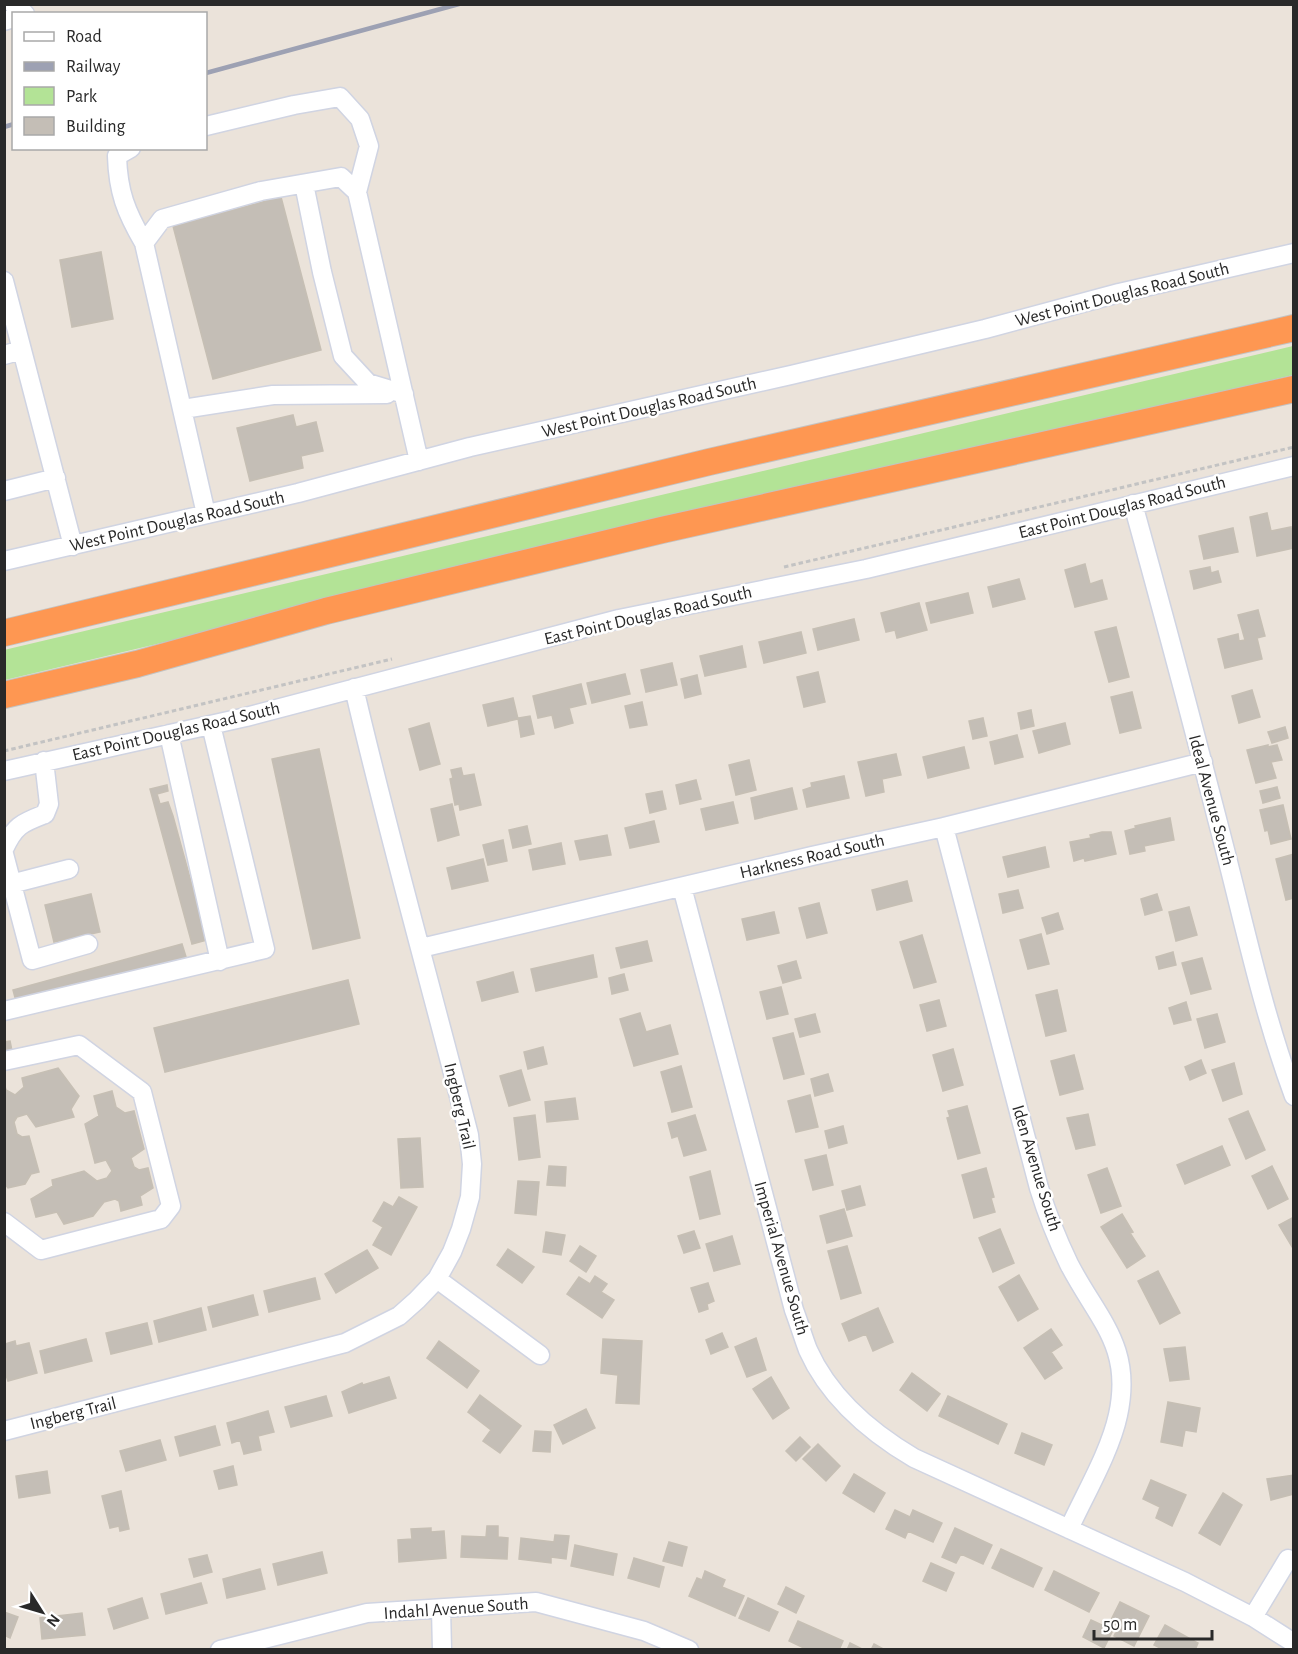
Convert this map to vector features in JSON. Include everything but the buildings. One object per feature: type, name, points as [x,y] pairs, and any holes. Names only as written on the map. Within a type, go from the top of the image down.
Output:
[{"type":"highway","points":[[4,633],[698,464],[1293,328]]},
{"type":"highway","points":[[4,695],[137,664],[326,611],[662,530],[1293,389]]},
{"type":"street","points":[[207,126],[294,105],[340,97],[360,119],[369,146],[357,192],[419,461]]},
{"type":"street","points":[[128,150],[117,156],[117,179],[127,213],[144,243],[206,514]]},
{"type":"street","points":[[144,243],[162,219],[261,191],[341,177],[357,192]]},
{"type":"street","points":[[304,184],[322,272],[343,356],[368,383],[404,394]]},
{"type":"street","name":"West Point Douglas Road South","points":[[4,561],[298,493],[470,447],[825,367],[1119,293],[1293,253]]},
{"type":"street","points":[[4,281],[73,546]]},
{"type":"street","points":[[4,355],[22,350]]},
{"type":"street","points":[[183,410],[273,395],[404,394]]},
{"type":"street","name":"East Point Douglas Road South","points":[[4,771],[211,724],[619,619],[866,569],[1293,465]]},
{"type":"street","points":[[6,486],[56,478]]},
{"type":"street","name":"Ideal Avenue South","points":[[1133,504],[1203,762],[1259,982],[1281,1063],[1293,1096]]},
{"type":"street","name":"Ingberg Trail","points":[[4,1431],[345,1343],[399,1316],[436,1279],[452,1252],[470,1197],[472,1164],[469,1135],[421,948],[384,818],[354,688]]},
{"type":"street","points":[[4,1011],[264,949],[211,724]]},
{"type":"street","points":[[169,734],[220,961]]},
{"type":"street","points":[[4,849],[12,832],[22,824],[45,814],[49,804],[44,761]]},
{"type":"street","name":"Harkness Road South","points":[[421,948],[944,827],[1203,762]]},
{"type":"street","name":"Iden Avenue South","points":[[944,827],[1048,1216],[1070,1265],[1108,1327],[1118,1348],[1121,1395],[1118,1416],[1111,1438],[1069,1528]]},
{"type":"street","points":[[4,854],[32,960],[88,944]]},
{"type":"street","points":[[11,884],[69,869]]},
{"type":"street","name":"Imperial Avenue South","points":[[682,886],[794,1310],[809,1351],[827,1382],[854,1413],[891,1444],[914,1458],[1185,1582],[1253,1617],[1293,1643]]},
{"type":"street","points":[[4,1061],[79,1045],[142,1092],[171,1206],[161,1219],[41,1250],[4,1222]]},
{"type":"street","points":[[436,1279],[540,1355]]},
{"type":"street","points":[[1253,1617],[1287,1559]]},
{"type":"street","name":"Indahl Avenue South","points":[[220,1650],[367,1613],[537,1602],[644,1631],[689,1650]]},
{"type":"street","points":[[441,1609],[442,1650]]},
{"type":"green space","points":[[1293,346],[1293,375],[5,680],[4,650]]},
{"type":"railway","points":[[207,73],[459,4]]},
{"type":"railway","points":[[4,127],[12,125]]}]
